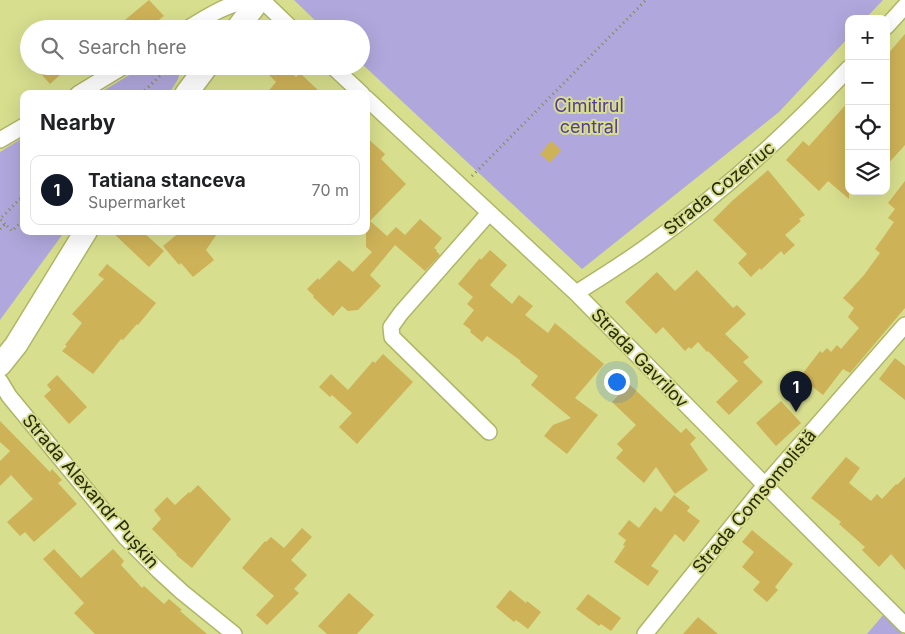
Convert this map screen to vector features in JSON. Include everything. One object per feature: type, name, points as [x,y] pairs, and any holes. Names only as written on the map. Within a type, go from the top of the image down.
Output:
[{"type":"main road","points":[[244,20],[260,0]]},
{"type":"main road","points":[[189,90],[200,75]]},
{"type":"main road","points":[[0,365],[16,345],[84,235]]},
{"type":"street","points":[[203,20],[225,7],[241,1],[252,0]]},
{"type":"street","points":[[260,0],[282,20]]},
{"type":"street","points":[[890,22],[905,6]]},
{"type":"street","name":"Strada Cozeriuc","points":[[576,293],[646,247],[713,196],[783,136],[845,72]]},
{"type":"street","points":[[85,90],[109,75]]},
{"type":"street","points":[[342,75],[358,90]]},
{"type":"street","name":"Strada Gavrilov","points":[[370,102],[576,293],[905,625]]},
{"type":"street","points":[[0,140],[20,128]]},
{"type":"street","points":[[489,213],[401,313],[391,327],[392,337],[489,432]]},
{"type":"street","name":"Strada Comsomolistă","points":[[645,634],[765,485],[905,325]]},
{"type":"street","name":"Strada Alexandr Pușkin","points":[[0,381],[9,396],[126,538],[182,592],[234,634]]},
{"type":"path","points":[[460,187],[646,0]]},
{"type":"path","points":[[145,90],[161,75]]},
{"type":"path","points":[[20,199],[0,219],[12,231],[20,223]]},
{"type":"path","points":[[0,229],[5,224]]},
{"type":"green space","name":"Cimitirul central","points":[[294,0],[883,0],[869,15],[845,15],[845,41],[779,112],[582,269],[370,71],[370,20],[315,20]]},
{"type":"green space","points":[[129,75],[179,75],[171,90],[105,90]]},
{"type":"green space","points":[[20,140],[20,235],[62,235],[0,320],[0,152]]},
{"type":"green space","points":[[884,614],[902,634],[867,634]]},
{"type":"building","points":[[149,0],[164,16],[159,20],[125,20]]},
{"type":"building","points":[[905,34],[905,145],[890,162],[890,60],[890,51]]},
{"type":"building","points":[[42,75],[60,75],[50,84]]},
{"type":"building","points":[[269,75],[294,75],[296,77],[302,75],[318,90],[269,90],[276,82]]},
{"type":"building","points":[[845,106],[845,195],[849,195],[849,199],[828,181],[819,191],[786,160],[803,141],[809,146]]},
{"type":"building","points":[[370,141],[385,154],[381,159],[406,184],[370,221]]},
{"type":"building","points":[[551,141],[561,150],[550,163],[540,154]]},
{"type":"building","points":[[768,170],[805,215],[785,235],[795,245],[784,255],[781,251],[751,277],[738,263],[747,254],[713,220]]},
{"type":"building","points":[[905,181],[905,308],[850,373],[843,369],[823,395],[800,377],[820,351],[822,353],[827,348],[831,352],[837,345],[841,349],[859,328],[848,317],[854,308],[843,298],[864,275],[880,253],[875,249],[894,222],[888,218],[895,209],[888,203]]},
{"type":"building","points":[[420,219],[442,238],[434,248],[440,255],[425,271],[395,245],[370,275],[381,286],[358,310],[348,311],[342,306],[333,316],[307,289],[339,260],[353,272],[372,252],[366,247],[366,235],[370,235],[370,221],[387,236],[396,227],[405,235]]},
{"type":"building","points":[[115,235],[146,235],[164,251],[149,267]]},
{"type":"building","points":[[176,235],[216,235],[206,250],[214,260],[193,277],[181,263],[179,265],[163,246]]},
{"type":"building","points":[[490,250],[507,265],[490,285],[512,304],[519,295],[533,306],[525,315],[548,333],[555,323],[604,364],[575,398],[598,415],[567,454],[544,436],[553,425],[571,418],[531,385],[538,376],[487,336],[482,342],[463,324],[474,310],[467,304],[473,297],[458,284],[480,258],[481,260]]},
{"type":"building","points":[[107,264],[156,303],[138,325],[123,340],[121,339],[93,374],[62,351],[82,323],[72,314],[104,279],[98,275]]},
{"type":"building","points":[[697,270],[733,308],[737,305],[746,314],[725,334],[749,357],[743,362],[763,382],[729,415],[716,402],[738,381],[698,342],[691,349],[689,347],[685,351],[663,327],[656,334],[625,302],[657,272],[675,291]]},
{"type":"building","points":[[383,354],[413,382],[357,444],[339,427],[352,413],[332,395],[330,397],[319,387],[331,374],[348,390],[373,361],[375,363]]},
{"type":"building","points":[[895,358],[905,366],[905,400],[879,379]]},
{"type":"building","points":[[57,375],[87,407],[69,424],[44,396],[51,390],[47,385]]},
{"type":"building","points":[[629,384],[681,433],[686,428],[696,438],[690,444],[708,470],[675,494],[656,467],[644,483],[616,458],[623,450],[617,444],[636,425],[612,402]]},
{"type":"building","points":[[781,401],[801,423],[776,446],[756,423]]},
{"type":"building","points":[[0,421],[50,472],[52,469],[62,480],[58,483],[77,504],[34,542],[25,532],[20,536],[7,522],[33,499],[11,475],[0,486],[0,461],[10,451],[0,442]]},
{"type":"building","points":[[846,457],[860,468],[849,483],[871,501],[877,494],[882,499],[905,477],[905,570],[891,554],[879,567],[862,550],[865,547],[839,524],[841,522],[811,498]]},
{"type":"building","points":[[198,485],[231,519],[192,568],[176,555],[152,529],[161,519],[154,510],[167,497],[175,505]]},
{"type":"building","points":[[674,495],[690,507],[687,511],[700,521],[684,542],[675,534],[651,566],[659,571],[648,586],[614,562],[625,546],[623,545],[626,540],[618,534],[629,520],[639,528],[655,507],[661,512]]},
{"type":"building","points":[[302,528],[312,537],[291,560],[307,575],[294,589],[299,593],[267,625],[256,615],[274,596],[242,568],[265,541],[271,537],[284,548]]},
{"type":"building","points":[[752,530],[793,564],[775,587],[778,590],[767,602],[753,590],[760,582],[742,567],[754,552],[742,542]]},
{"type":"building","points":[[54,549],[81,578],[113,549],[124,561],[121,565],[142,588],[144,586],[164,604],[169,599],[207,634],[95,634],[74,613],[84,603],[43,559]]},
{"type":"building","points":[[510,590],[541,612],[528,629],[516,620],[514,622],[496,607]]},
{"type":"building","points":[[349,593],[374,615],[357,634],[327,634],[318,626]]},
{"type":"building","points":[[588,594],[621,618],[611,631],[601,624],[599,626],[576,609]]},
{"type":"building","points":[[698,617],[718,634],[683,634]]},
{"type":"place","name":"Tatiana stanceva","points":[[796,412]]}]
